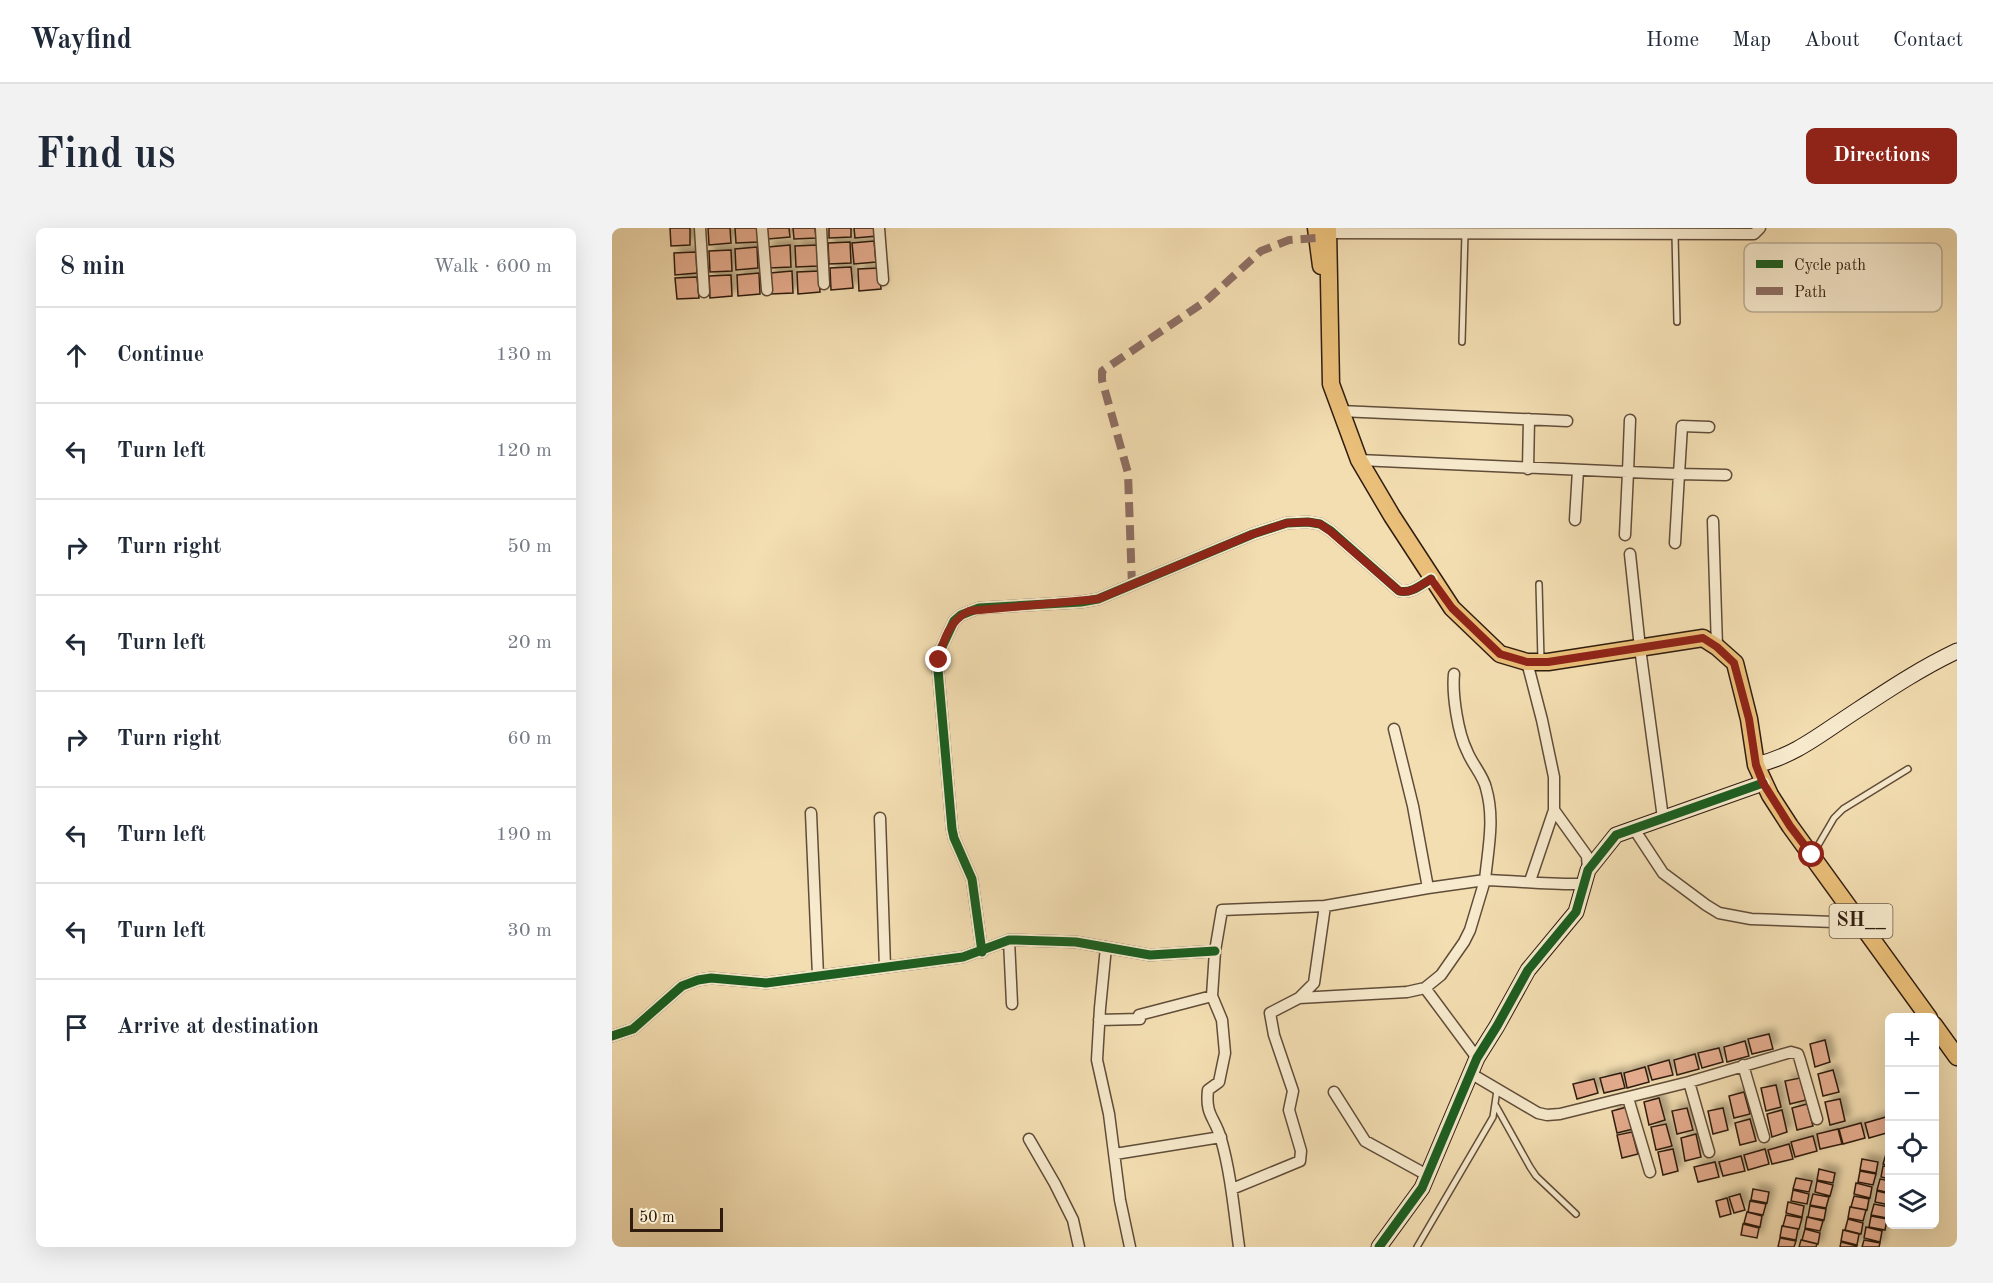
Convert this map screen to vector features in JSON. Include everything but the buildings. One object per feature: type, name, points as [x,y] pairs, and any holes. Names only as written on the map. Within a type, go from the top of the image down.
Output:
[{"type":"main road","points":[[1324,230],[1317,250],[1329,305],[1331,384],[1340,411],[1359,460],[1431,579],[1452,608],[1500,654],[1534,662],[1703,638],[1717,647]]},
{"type":"main road","name":"SH__","points":[[1717,647],[1734,663],[1749,719],[1756,765],[1767,789],[1790,826],[1926,1013]]},
{"type":"main road","points":[[1939,1031],[1957,1057]]},
{"type":"street","points":[[700,228],[704,292]]},
{"type":"street","points":[[762,228],[767,290]]},
{"type":"street","points":[[821,228],[824,284]]},
{"type":"street","points":[[879,228],[883,280]]},
{"type":"street","points":[[1324,230],[1675,234],[1757,231]]},
{"type":"street","points":[[1340,411],[1567,421]]},
{"type":"street","points":[[1528,469],[1529,419]]},
{"type":"street","points":[[1624,535],[1630,420]]},
{"type":"street","points":[[1675,543],[1682,426],[1709,427]]},
{"type":"street","points":[[1359,460],[1528,469],[1726,475]]},
{"type":"street","points":[[1575,520],[1578,470]]},
{"type":"street","points":[[982,952],[972,879],[952,829],[938,682],[941,649],[949,630],[961,615],[979,608],[1098,599],[1253,534],[1297,521],[1320,524],[1399,591],[1412,591],[1431,579]]},
{"type":"street","points":[[1713,521],[1717,647]]},
{"type":"street","points":[[1630,554],[1663,818]]},
{"type":"street","points":[[1756,765],[1778,760],[1800,748],[1893,686],[1957,651]]},
{"type":"street","points":[[1530,881],[1554,810],[1554,777],[1542,720],[1534,662]]},
{"type":"street","points":[[1299,998],[1407,992],[1425,988],[1441,975],[1470,930],[1485,880],[1491,814],[1486,786],[1466,751],[1460,729],[1453,684],[1454,674]]},
{"type":"street","points":[[1394,729],[1413,806],[1428,888]]},
{"type":"street","points":[[1239,1247],[1232,1189],[1221,1137],[1206,1107],[1208,1090],[1219,1082],[1225,1053],[1222,1020],[1212,996],[1215,951],[1222,910],[1325,906],[1485,880],[1530,881],[1551,885],[1586,877],[1616,835],[1663,818],[1767,789]]},
{"type":"street","points":[[1379,1247],[1422,1188],[1477,1058],[1528,969],[1576,912],[1586,877],[1587,856],[1554,810]]},
{"type":"street","points":[[811,813],[818,976]]},
{"type":"street","points":[[880,818],[885,967]]},
{"type":"street","points":[[1634,829],[1663,873],[1719,913],[1751,919],[1862,922]]},
{"type":"street","points":[[1232,1189],[1300,1161],[1301,1151],[1290,1113],[1293,1091],[1274,1035],[1270,1013],[1299,998],[1314,982],[1325,906]]},
{"type":"street","points":[[1010,940],[1012,1004]]},
{"type":"street","points":[[612,1036],[633,1029],[690,982],[711,978],[766,983],[963,957],[1010,940],[1076,942],[1150,955],[1215,951]]},
{"type":"street","points":[[1106,947],[1097,1060],[1109,1114],[1120,1200],[1130,1247]]},
{"type":"street","points":[[1425,988],[1477,1058]]},
{"type":"street","points":[[1099,1020],[1140,1017],[1212,996]]},
{"type":"street","points":[[1470,1073],[1538,1113],[1547,1115],[1577,1111],[1628,1098],[1791,1052],[1798,1054],[1817,1119]]},
{"type":"street","points":[[1743,1065],[1764,1137]]},
{"type":"street","points":[[1689,1082],[1709,1152]]},
{"type":"street","points":[[1334,1092],[1365,1141],[1427,1175]]},
{"type":"street","points":[[1628,1098],[1650,1172]]},
{"type":"street","points":[[1115,1154],[1221,1137]]},
{"type":"street","points":[[1029,1139],[1056,1184],[1073,1220],[1079,1247]]},
{"type":"lane","points":[[1462,342],[1465,233]]},
{"type":"lane","points":[[1675,234],[1677,322]]},
{"type":"lane","points":[[1534,662],[1539,584]]},
{"type":"lane","points":[[1812,855],[1834,818],[1843,809],[1908,769]]},
{"type":"lane","points":[[1417,1247],[1490,1123],[1501,1090]]},
{"type":"lane","points":[[1496,1105],[1536,1176],[1576,1214]]},
{"type":"marked path","points":[[1132,586],[1128,473],[1102,380],[1102,371],[1206,301],[1261,251],[1289,240],[1316,238]]},
{"type":"cycle path","points":[[982,952],[972,879],[952,829],[938,670],[941,649],[954,621],[961,615],[979,608],[1098,599],[1253,534],[1287,523],[1320,524],[1399,591],[1412,590],[1431,579]]},
{"type":"cycle path","points":[[1379,1247],[1422,1188],[1477,1058],[1528,970],[1576,912],[1588,870],[1616,835],[1763,783]]},
{"type":"cycle path","points":[[612,1036],[633,1029],[682,986],[711,978],[766,983],[963,957],[1009,940],[1076,942],[1150,955],[1215,951]]},
{"type":"route","points":[[939,660],[941,649],[954,621],[969,611],[979,608],[1098,599],[1253,534],[1297,521],[1320,524],[1399,591],[1412,591],[1431,579],[1452,608],[1500,654],[1527,662],[1548,662],[1703,638],[1717,647],[1734,663],[1749,719],[1756,765],[1763,783],[1790,826],[1812,855]]}]
